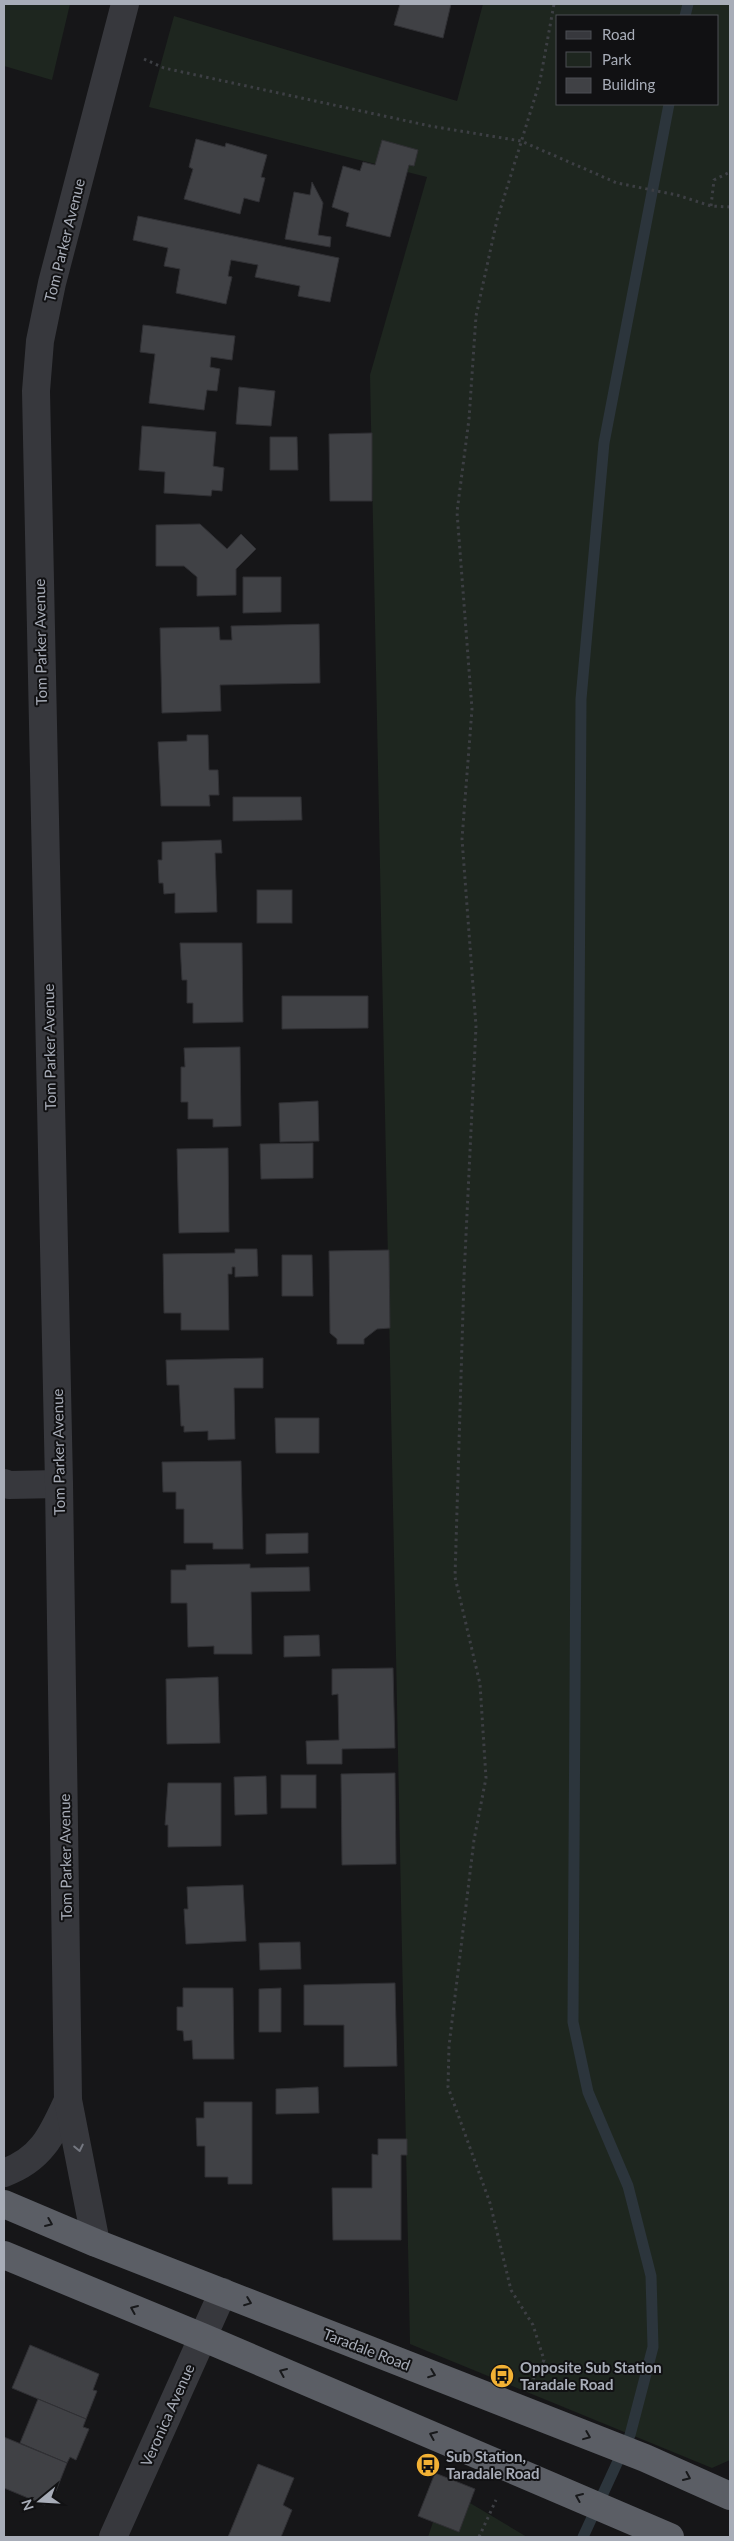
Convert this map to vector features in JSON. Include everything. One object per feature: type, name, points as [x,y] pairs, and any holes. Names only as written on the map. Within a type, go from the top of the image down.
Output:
[{"type":"highway","name":"Taradale Road","points":[[4,2204],[96,2243],[644,2458],[730,2496]]},
{"type":"highway","points":[[4,2255],[202,2337],[670,2537]]},
{"type":"street","name":"Tom Parker Avenue","points":[[96,2243],[68,2100],[59,1484],[36,391],[40,341],[52,283],[125,4]]},
{"type":"street","points":[[4,1482],[9,1485],[59,1484]]},
{"type":"street","name":"Tom Parker Avenue","points":[[4,2174],[34,2156],[51,2137],[68,2100]]},
{"type":"street","name":"Veronica Avenue","points":[[113,2537],[223,2292]]},
{"type":"path","points":[[517,2407],[544,2360],[533,2325],[511,2290],[490,2203],[448,2087],[449,2046],[472,1850],[486,1778],[480,1684],[455,1577],[464,1277],[476,1026],[462,840],[472,709],[457,512],[469,419],[476,316],[497,220],[540,81],[554,4]]},
{"type":"path","points":[[114,47],[164,68],[430,126],[521,141],[617,183],[677,195],[712,206],[730,207]]},
{"type":"path","points":[[712,206],[714,180],[730,172]]},
{"type":"green space","points":[[4,4],[70,4],[52,80],[4,66]]},
{"type":"green space","points":[[483,4],[730,4],[730,2460],[712,2468],[410,2344],[370,375],[427,177],[149,107],[174,16],[457,101]]},
{"type":"green space","points":[[470,2503],[527,2537],[428,2537],[433,2522],[459,2532]]},
{"type":"building","points":[[400,4],[451,4],[443,38],[394,25]]},
{"type":"building","points":[[196,139],[225,147],[226,143],[267,155],[261,177],[265,178],[259,202],[244,198],[240,214],[184,199],[193,169],[189,167]]},
{"type":"building","points":[[382,140],[418,150],[414,166],[409,165],[390,237],[346,226],[349,213],[332,207],[343,166],[360,171],[363,162],[375,165]]},
{"type":"building","points":[[312,182],[323,203],[318,235],[331,237],[330,247],[285,239],[294,192],[310,195]]},
{"type":"building","points":[[138,216],[339,258],[330,302],[298,296],[300,286],[255,277],[258,265],[231,260],[228,276],[232,277],[226,304],[176,293],[180,269],[164,266],[168,248],[133,240]]},
{"type":"building","points":[[143,325],[235,336],[232,360],[211,357],[210,367],[220,369],[217,391],[207,390],[204,410],[149,403],[155,354],[140,352]]},
{"type":"building","points":[[239,387],[275,391],[271,426],[236,424]]},
{"type":"building","points":[[142,426],[216,432],[213,466],[224,468],[222,491],[212,490],[211,496],[164,493],[165,472],[139,470]]},
{"type":"building","points":[[372,433],[372,501],[330,501],[329,434]]},
{"type":"building","points":[[270,437],[297,437],[298,470],[270,470]]},
{"type":"building","points":[[200,524],[227,549],[241,534],[256,549],[236,569],[236,595],[197,596],[197,577],[184,566],[156,566],[156,525]]},
{"type":"building","points":[[243,577],[281,577],[281,612],[243,613]]},
{"type":"building","points":[[319,624],[320,683],[220,685],[221,711],[162,713],[160,628],[219,627],[220,640],[232,640],[231,626]]},
{"type":"building","points":[[187,735],[208,735],[209,770],[218,770],[219,795],[209,795],[210,806],[161,806],[158,742],[187,741]]},
{"type":"building","points":[[233,797],[301,797],[302,820],[233,821]]},
{"type":"building","points":[[221,840],[222,853],[215,853],[217,912],[175,913],[175,893],[164,894],[163,883],[159,883],[158,860],[162,860],[162,842]]},
{"type":"building","points":[[257,890],[292,890],[292,923],[257,923]]},
{"type":"building","points":[[180,943],[242,943],[243,1022],[193,1023],[193,1003],[187,1003],[187,980],[182,980]]},
{"type":"building","points":[[282,996],[368,996],[368,1028],[282,1029]]},
{"type":"building","points":[[240,1047],[241,1126],[213,1127],[213,1119],[188,1119],[188,1102],[181,1102],[181,1067],[185,1067],[184,1048]]},
{"type":"building","points":[[318,1101],[319,1141],[280,1142],[279,1103]]},
{"type":"building","points":[[313,1143],[313,1178],[261,1179],[260,1144]]},
{"type":"building","points":[[228,1148],[229,1232],[179,1233],[177,1149]]},
{"type":"building","points":[[235,1249],[257,1249],[258,1276],[235,1277],[235,1267],[232,1267],[232,1274],[228,1274],[229,1330],[181,1330],[181,1313],[164,1313],[163,1254],[235,1253]]},
{"type":"building","points":[[389,1250],[390,1328],[377,1329],[364,1339],[364,1344],[337,1344],[337,1339],[330,1333],[329,1251]]},
{"type":"building","points":[[282,1255],[312,1255],[313,1296],[282,1296]]},
{"type":"building","points":[[263,1358],[263,1388],[234,1388],[235,1439],[208,1440],[208,1431],[184,1432],[184,1426],[181,1426],[179,1385],[167,1385],[166,1360]]},
{"type":"building","points":[[275,1418],[319,1418],[319,1453],[276,1453]]},
{"type":"building","points":[[241,1461],[243,1549],[213,1549],[213,1543],[184,1543],[184,1509],[176,1509],[176,1492],[163,1492],[162,1462]]},
{"type":"building","points":[[308,1533],[308,1553],[266,1554],[266,1534]]},
{"type":"building","points":[[250,1564],[250,1568],[309,1567],[310,1591],[251,1592],[252,1654],[214,1654],[214,1646],[188,1647],[187,1603],[171,1603],[171,1570],[186,1570],[186,1565]]},
{"type":"building","points":[[319,1635],[320,1656],[284,1657],[284,1636]]},
{"type":"building","points":[[393,1668],[395,1748],[342,1749],[342,1764],[307,1764],[306,1741],[339,1740],[338,1694],[332,1695],[332,1669]]},
{"type":"building","points":[[218,1677],[220,1743],[167,1744],[166,1679]]},
{"type":"building","points":[[395,1773],[396,1864],[342,1865],[341,1774]]},
{"type":"building","points":[[281,1775],[316,1775],[316,1808],[281,1808]]},
{"type":"building","points":[[266,1776],[267,1814],[235,1815],[234,1777]]},
{"type":"building","points":[[168,1783],[221,1783],[221,1846],[168,1847],[168,1825],[165,1825]]},
{"type":"building","points":[[243,1885],[246,1941],[186,1944],[184,1909],[188,1909],[187,1887]]},
{"type":"building","points":[[300,1942],[301,1969],[260,1970],[259,1943]]},
{"type":"building","points":[[395,1983],[397,2066],[344,2067],[344,2025],[304,2025],[304,1985]]},
{"type":"building","points":[[183,1988],[233,1988],[234,2059],[193,2059],[192,2040],[184,2041],[183,2031],[177,2030],[177,2007],[183,2007]]},
{"type":"building","points":[[281,1988],[281,2032],[259,2032],[259,1989]]},
{"type":"building","points":[[318,2087],[319,2113],[276,2114],[276,2089]]},
{"type":"building","points":[[204,2102],[252,2102],[252,2184],[228,2184],[228,2177],[205,2177],[205,2146],[197,2146],[196,2118],[204,2118]]},
{"type":"building","points":[[378,2139],[407,2139],[407,2155],[401,2155],[401,2240],[333,2240],[332,2188],[372,2188],[372,2154],[378,2155]]},
{"type":"building","points":[[30,2345],[99,2374],[93,2390],[97,2391],[86,2419],[12,2388]]},
{"type":"building","points":[[38,2399],[86,2419],[83,2427],[89,2429],[76,2460],[70,2457],[67,2463],[20,2443]]},
{"type":"building","points":[[4,2437],[67,2463],[56,2491],[52,2489],[45,2505],[4,2488]]},
{"type":"building","points":[[258,2464],[294,2478],[283,2505],[292,2510],[281,2537],[228,2537]]},
{"type":"building","points":[[435,2473],[475,2489],[459,2532],[418,2516]]},
{"type":"waterway","points":[[685,15],[688,4]]},
{"type":"waterway","points":[[583,2537],[630,2435],[653,2347],[651,2276],[628,2186],[588,2092],[573,2022],[581,699],[604,443],[669,105]]},
{"type":"place","name":"Opposite Sub Station Taradale Road","points":[[502,2376]]},
{"type":"place","name":"Sub Station, Taradale Road","points":[[428,2465]]}]
